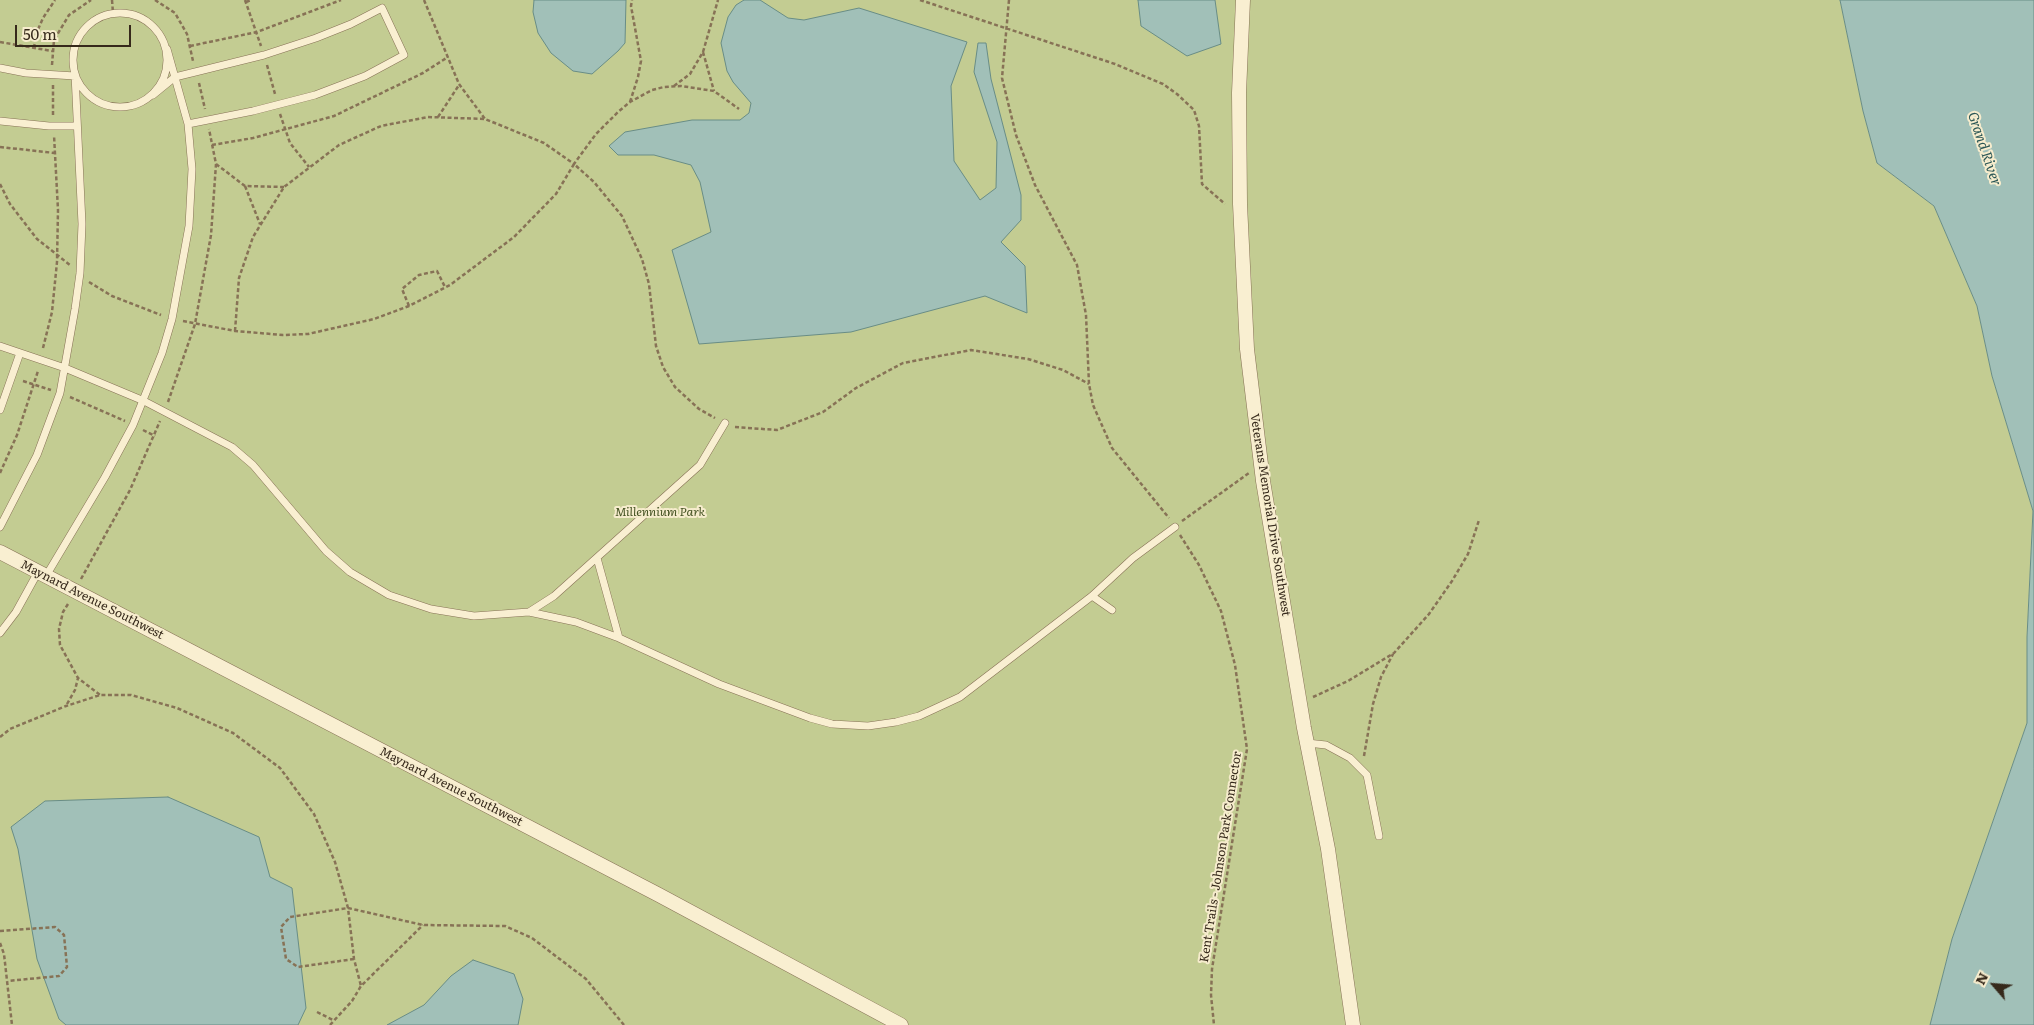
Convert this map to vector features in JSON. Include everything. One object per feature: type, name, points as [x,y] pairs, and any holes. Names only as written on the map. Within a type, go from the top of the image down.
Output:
[{"type":"street","name":"Veterans Memorial Drive Southwest","points":[[1243,0],[1239,93],[1241,211],[1247,349],[1262,468],[1300,703],[1328,850],[1353,1025]]},
{"type":"street","name":"Maynard Avenue Southwest","points":[[0,552],[659,895],[901,1025]]},
{"type":"lane","points":[[75,75],[81,87],[90,97],[102,104],[115,107],[135,105],[153,95],[175,76],[264,55],[316,38],[351,24],[382,8],[404,55],[365,76],[323,93],[253,111],[188,124]]},
{"type":"lane","points":[[0,527],[37,455],[60,393],[80,273],[82,204],[73,61],[79,37],[94,20],[114,13],[126,12],[147,20],[162,36],[188,124],[192,169],[190,226],[172,318],[144,401],[105,477],[42,574],[0,634]]},
{"type":"lane","points":[[153,95],[161,84],[166,72],[166,49]]},
{"type":"lane","points":[[0,68],[53,75],[75,75]]},
{"type":"lane","points":[[0,121],[77,126]]},
{"type":"lane","points":[[0,346],[65,368],[144,401],[232,447],[252,465],[326,551],[350,572],[390,594],[431,609],[474,616],[529,612],[584,624],[719,684],[810,718],[832,724],[868,726],[919,716],[960,697],[1092,596],[1133,558],[1175,526]]},
{"type":"lane","points":[[0,410],[20,353]]},
{"type":"lane","points":[[529,612],[554,596],[700,465],[725,423]]},
{"type":"lane","points":[[597,558],[619,638]]},
{"type":"lane","points":[[1092,596],[1112,610]]},
{"type":"lane","points":[[1307,743],[1326,745],[1350,758],[1367,775],[1378,836]]},
{"type":"path","points":[[34,48],[36,34],[43,18],[55,0]]},
{"type":"path","points":[[0,473],[17,435],[34,385],[52,312],[57,256],[58,210],[52,51],[54,40],[69,15],[91,0]]},
{"type":"path","points":[[112,0],[114,13]]},
{"type":"path","points":[[246,2],[251,0]]},
{"type":"path","points":[[190,46],[257,32],[341,0]]},
{"type":"path","points":[[424,0],[459,84],[485,119]]},
{"type":"path","points":[[630,102],[641,61],[631,6],[632,0]]},
{"type":"path","points":[[674,86],[690,74],[702,52],[718,0]]},
{"type":"path","points":[[920,0],[1115,64],[1163,84],[1194,110],[1199,126],[1202,184],[1228,206],[1241,211]]},
{"type":"path","name":"Kent Trails - Johnson Park Connector","points":[[1009,0],[1002,78],[1016,135],[1035,185],[1077,265],[1086,315],[1089,384],[1093,405],[1112,448],[1175,526],[1199,565],[1221,610],[1236,665],[1247,749],[1212,969],[1210,995],[1214,1025]]},
{"type":"path","points":[[0,42],[52,51]]},
{"type":"path","points":[[702,52],[714,91]]},
{"type":"path","points":[[212,145],[253,138],[334,116],[423,73],[448,57]]},
{"type":"path","points":[[438,117],[459,84]]},
{"type":"path","points":[[0,184],[10,204],[37,239],[85,279],[112,296],[172,318],[235,331],[282,335],[308,334],[374,319],[409,306],[445,287],[514,237],[556,194],[574,164],[596,134],[630,102],[652,90],[674,86],[714,91],[739,109]]},
{"type":"path","points":[[235,331],[239,278],[253,237],[284,187],[340,145],[381,126],[428,116],[485,119],[544,143],[574,164],[594,182],[622,216],[642,259],[649,284],[656,346],[663,367],[681,392],[699,409],[725,423],[738,428],[777,430],[823,412],[856,388],[903,363],[971,350],[1028,359],[1063,370],[1089,384]]},
{"type":"path","points":[[284,129],[292,146],[309,167]]},
{"type":"path","points":[[0,147],[55,153]]},
{"type":"path","points":[[216,164],[245,186],[260,225]]},
{"type":"path","points":[[245,186],[284,187]]},
{"type":"path","points":[[409,306],[402,289],[420,275],[437,271],[445,287]]},
{"type":"path","points":[[12,377],[60,393],[154,436]]},
{"type":"path","points":[[1175,526],[1239,478],[1262,468]]},
{"type":"path","points":[[1361,769],[1373,704],[1381,677],[1394,653],[1429,614],[1452,581],[1468,554],[1479,520]]},
{"type":"path","points":[[1300,703],[1348,681],[1394,653]]},
{"type":"path","points":[[66,706],[75,690],[78,678]]},
{"type":"path","points":[[0,737],[10,729],[66,706],[100,695],[131,695],[177,708],[233,733],[280,768],[314,814],[335,862],[348,908],[354,959],[360,986]]},
{"type":"path","points":[[354,959],[298,967],[286,959],[281,927],[290,917],[348,908],[423,924],[506,926],[532,938],[586,979],[624,1025]]},
{"type":"path","points":[[330,1025],[352,1001],[360,986],[423,924]]},
{"type":"path","points":[[0,931],[55,927],[64,935],[67,967],[59,976],[8,981]]},
{"type":"path","points":[[0,943],[4,954],[8,981],[12,1025]]},
{"type":"path","points":[[317,1012],[333,1020]]},
{"type":"green space","name":"Millennium Park","points":[[0,0],[1840,0],[1863,111],[1877,163],[1934,206],[1977,306],[1992,376],[2033,511],[2027,637],[2027,723],[1952,939],[1930,1025],[0,1025]]},
{"type":"water","points":[[534,0],[626,0],[625,43],[592,74],[573,71],[551,53],[538,33],[533,12]]},
{"type":"water","points":[[744,0],[760,0],[788,18],[804,20],[859,8],[967,42],[951,86],[954,161],[980,200],[996,188],[997,142],[974,72],[978,43],[986,43],[991,79],[1021,195],[1021,220],[1001,242],[1025,266],[1027,313],[985,296],[851,332],[699,344],[672,250],[711,232],[700,182],[691,165],[654,155],[618,155],[609,146],[625,132],[692,120],[740,120],[749,113],[751,103],[733,82],[727,71],[721,43],[728,17],[736,5]]},
{"type":"water","points":[[1138,0],[1215,0],[1221,44],[1187,56],[1141,26]]},
{"type":"water","name":"Grand River","points":[[1840,0],[2034,0],[2034,1025],[1930,1025],[1952,939],[2027,723],[2027,637],[2033,511],[1992,376],[1977,306],[1934,206],[1877,163],[1863,111]]},
{"type":"water","points":[[168,797],[259,837],[270,877],[292,888],[306,1008],[298,1025],[66,1025],[59,1019],[37,959],[18,849],[11,827],[45,801]]},
{"type":"water","points":[[473,960],[514,974],[523,999],[518,1025],[387,1025],[424,1005],[451,976]]}]
